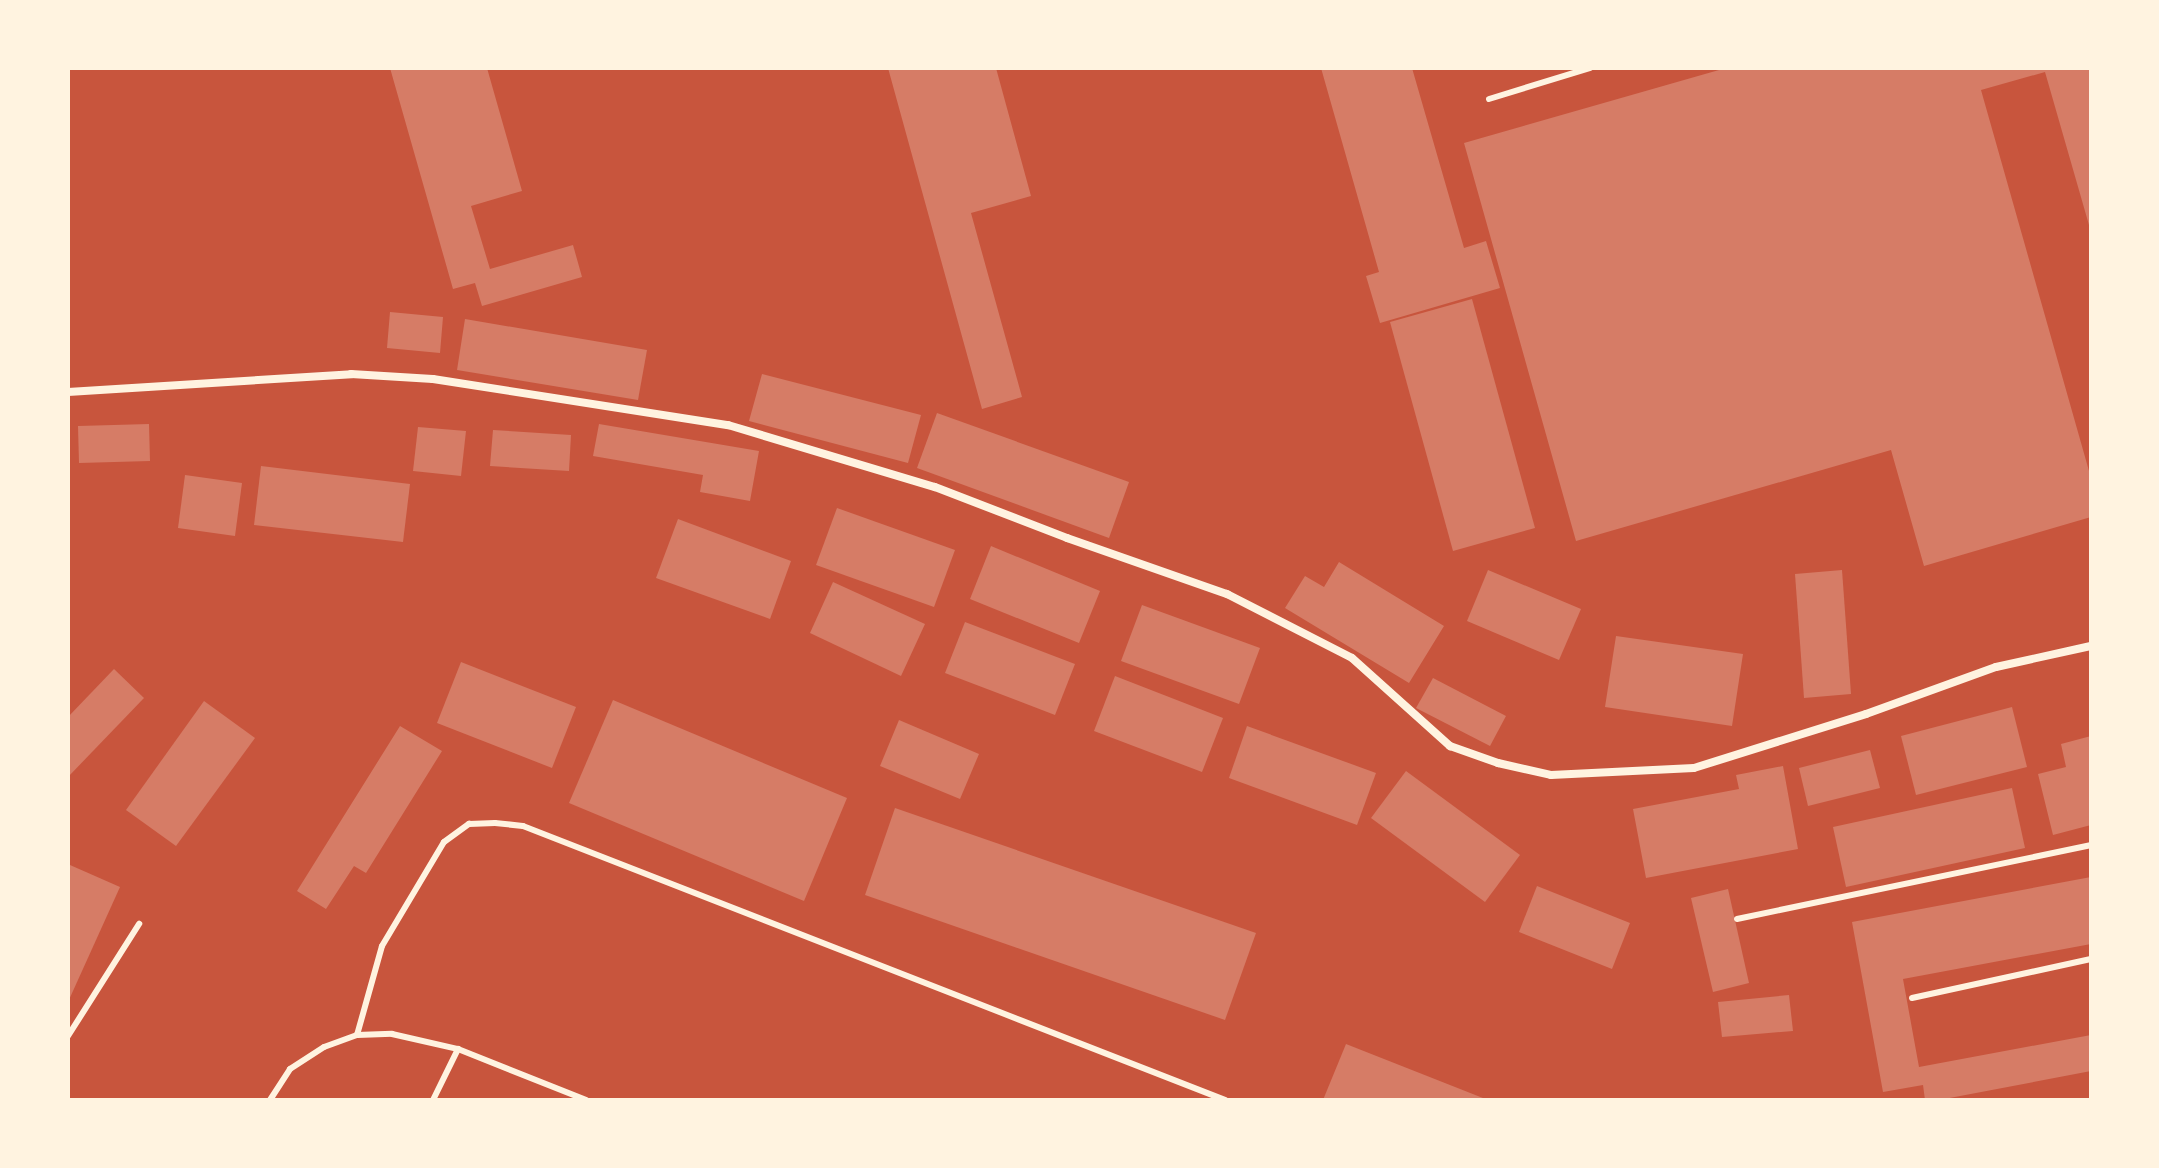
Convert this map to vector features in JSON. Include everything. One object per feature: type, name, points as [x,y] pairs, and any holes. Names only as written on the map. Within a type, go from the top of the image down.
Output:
[{"type":"street","points":[[68,392],[351,374],[433,379],[728,425],[935,487],[1067,538],[1227,594],[1352,658],[1450,746],[1498,763],[1551,775],[1694,768],[1866,714],[1996,667],[2091,646]]},
{"type":"lane","points":[[1489,99],[1590,68]]},
{"type":"lane","points":[[357,1035],[382,946],[444,842],[469,824],[495,823],[523,826],[1225,1100]]},
{"type":"lane","points":[[1737,919],[2091,845]]},
{"type":"lane","points":[[68,1036],[139,924]]},
{"type":"lane","points":[[1912,998],[2091,959]]},
{"type":"lane","points":[[270,1100],[290,1069],[324,1047],[357,1035],[392,1034],[458,1049],[586,1100]]},
{"type":"lane","points":[[433,1100],[458,1049]]},
{"type":"building","points":[[390,68],[487,68],[522,191],[471,206],[490,269],[573,245],[582,277],[482,306],[475,283],[453,289]]},
{"type":"building","points":[[888,68],[996,68],[1031,196],[971,213],[1022,397],[982,409]]},
{"type":"building","points":[[1321,68],[1412,68],[1464,248],[1486,241],[1500,288],[1380,323],[1366,276],[1379,272]]},
{"type":"building","points":[[1726,68],[2091,68],[2091,232],[2045,72],[1981,90],[2091,478],[2091,517],[1924,566],[1891,450],[1576,541],[1464,143]]},
{"type":"building","points":[[1472,299],[1535,528],[1453,551],[1390,322]]},
{"type":"building","points":[[390,312],[443,317],[440,353],[387,348]]},
{"type":"building","points":[[465,319],[647,350],[638,400],[457,370]]},
{"type":"building","points":[[762,374],[921,415],[908,463],[749,421]]},
{"type":"building","points":[[937,413],[1129,482],[1109,538],[917,468]]},
{"type":"building","points":[[149,424],[150,461],[79,463],[78,426]]},
{"type":"building","points":[[599,424],[759,451],[750,501],[700,492],[703,475],[593,456]]},
{"type":"building","points":[[418,427],[466,431],[461,476],[413,471]]},
{"type":"building","points":[[493,430],[571,435],[569,471],[490,466]]},
{"type":"building","points":[[261,466],[410,484],[403,542],[254,525]]},
{"type":"building","points":[[185,475],[242,483],[235,536],[178,528]]},
{"type":"building","points":[[837,508],[955,550],[934,607],[816,565]]},
{"type":"building","points":[[678,519],[791,561],[770,619],[656,578]]},
{"type":"building","points":[[991,546],[1100,591],[1079,643],[970,599]]},
{"type":"building","points":[[1339,562],[1444,626],[1409,683],[1285,608],[1305,576],[1324,587]]},
{"type":"building","points":[[1488,570],[1581,609],[1559,660],[1467,621]]},
{"type":"building","points":[[1842,570],[1851,694],[1804,698],[1795,574]]},
{"type":"building","points":[[833,582],[925,624],[901,676],[810,633]]},
{"type":"building","points":[[1142,605],[1260,648],[1239,704],[1121,661]]},
{"type":"building","points":[[965,622],[1075,664],[1055,715],[945,673]]},
{"type":"building","points":[[1616,636],[1743,654],[1732,726],[1605,707]]},
{"type":"building","points":[[461,662],[576,707],[552,768],[437,723]]},
{"type":"building","points":[[114,669],[144,698],[68,777],[68,717]]},
{"type":"building","points":[[1115,676],[1223,718],[1202,772],[1094,731]]},
{"type":"building","points":[[1433,678],[1506,716],[1490,746],[1416,708]]},
{"type":"building","points":[[613,700],[847,798],[804,901],[569,803]]},
{"type":"building","points":[[204,701],[255,738],[176,846],[126,810]]},
{"type":"building","points":[[2012,707],[2027,767],[1916,795],[1901,736]]},
{"type":"building","points":[[899,720],[979,754],[960,799],[880,766]]},
{"type":"building","points":[[400,726],[442,751],[366,873],[354,866],[326,909],[297,891]]},
{"type":"building","points":[[1247,726],[1376,773],[1357,825],[1229,778]]},
{"type":"building","points":[[2091,736],[2091,825],[2053,835],[2038,774],[2066,767],[2061,744]]},
{"type":"building","points":[[1870,750],[1880,788],[1808,806],[1799,768]]},
{"type":"building","points":[[1783,766],[1798,849],[1646,878],[1633,809],[1739,789],[1736,775]]},
{"type":"building","points":[[1406,771],[1520,855],[1485,902],[1371,818]]},
{"type":"building","points":[[2012,788],[2025,848],[1846,887],[1833,827]]},
{"type":"building","points":[[895,808],[1256,933],[1225,1020],[865,895]]},
{"type":"building","points":[[70,865],[120,887],[68,1002],[68,869]]},
{"type":"building","points":[[2091,877],[2091,944],[1903,979],[1919,1067],[2091,1035],[2091,1071],[1939,1100],[1925,1100],[1923,1085],[1883,1092],[1852,922]]},
{"type":"building","points":[[1537,886],[1630,923],[1612,969],[1519,932]]},
{"type":"building","points":[[1728,889],[1749,983],[1713,992],[1691,898]]},
{"type":"building","points":[[1789,995],[1793,1031],[1722,1037],[1718,1002]]},
{"type":"building","points":[[1346,1044],[1488,1100],[1323,1100]]}]
